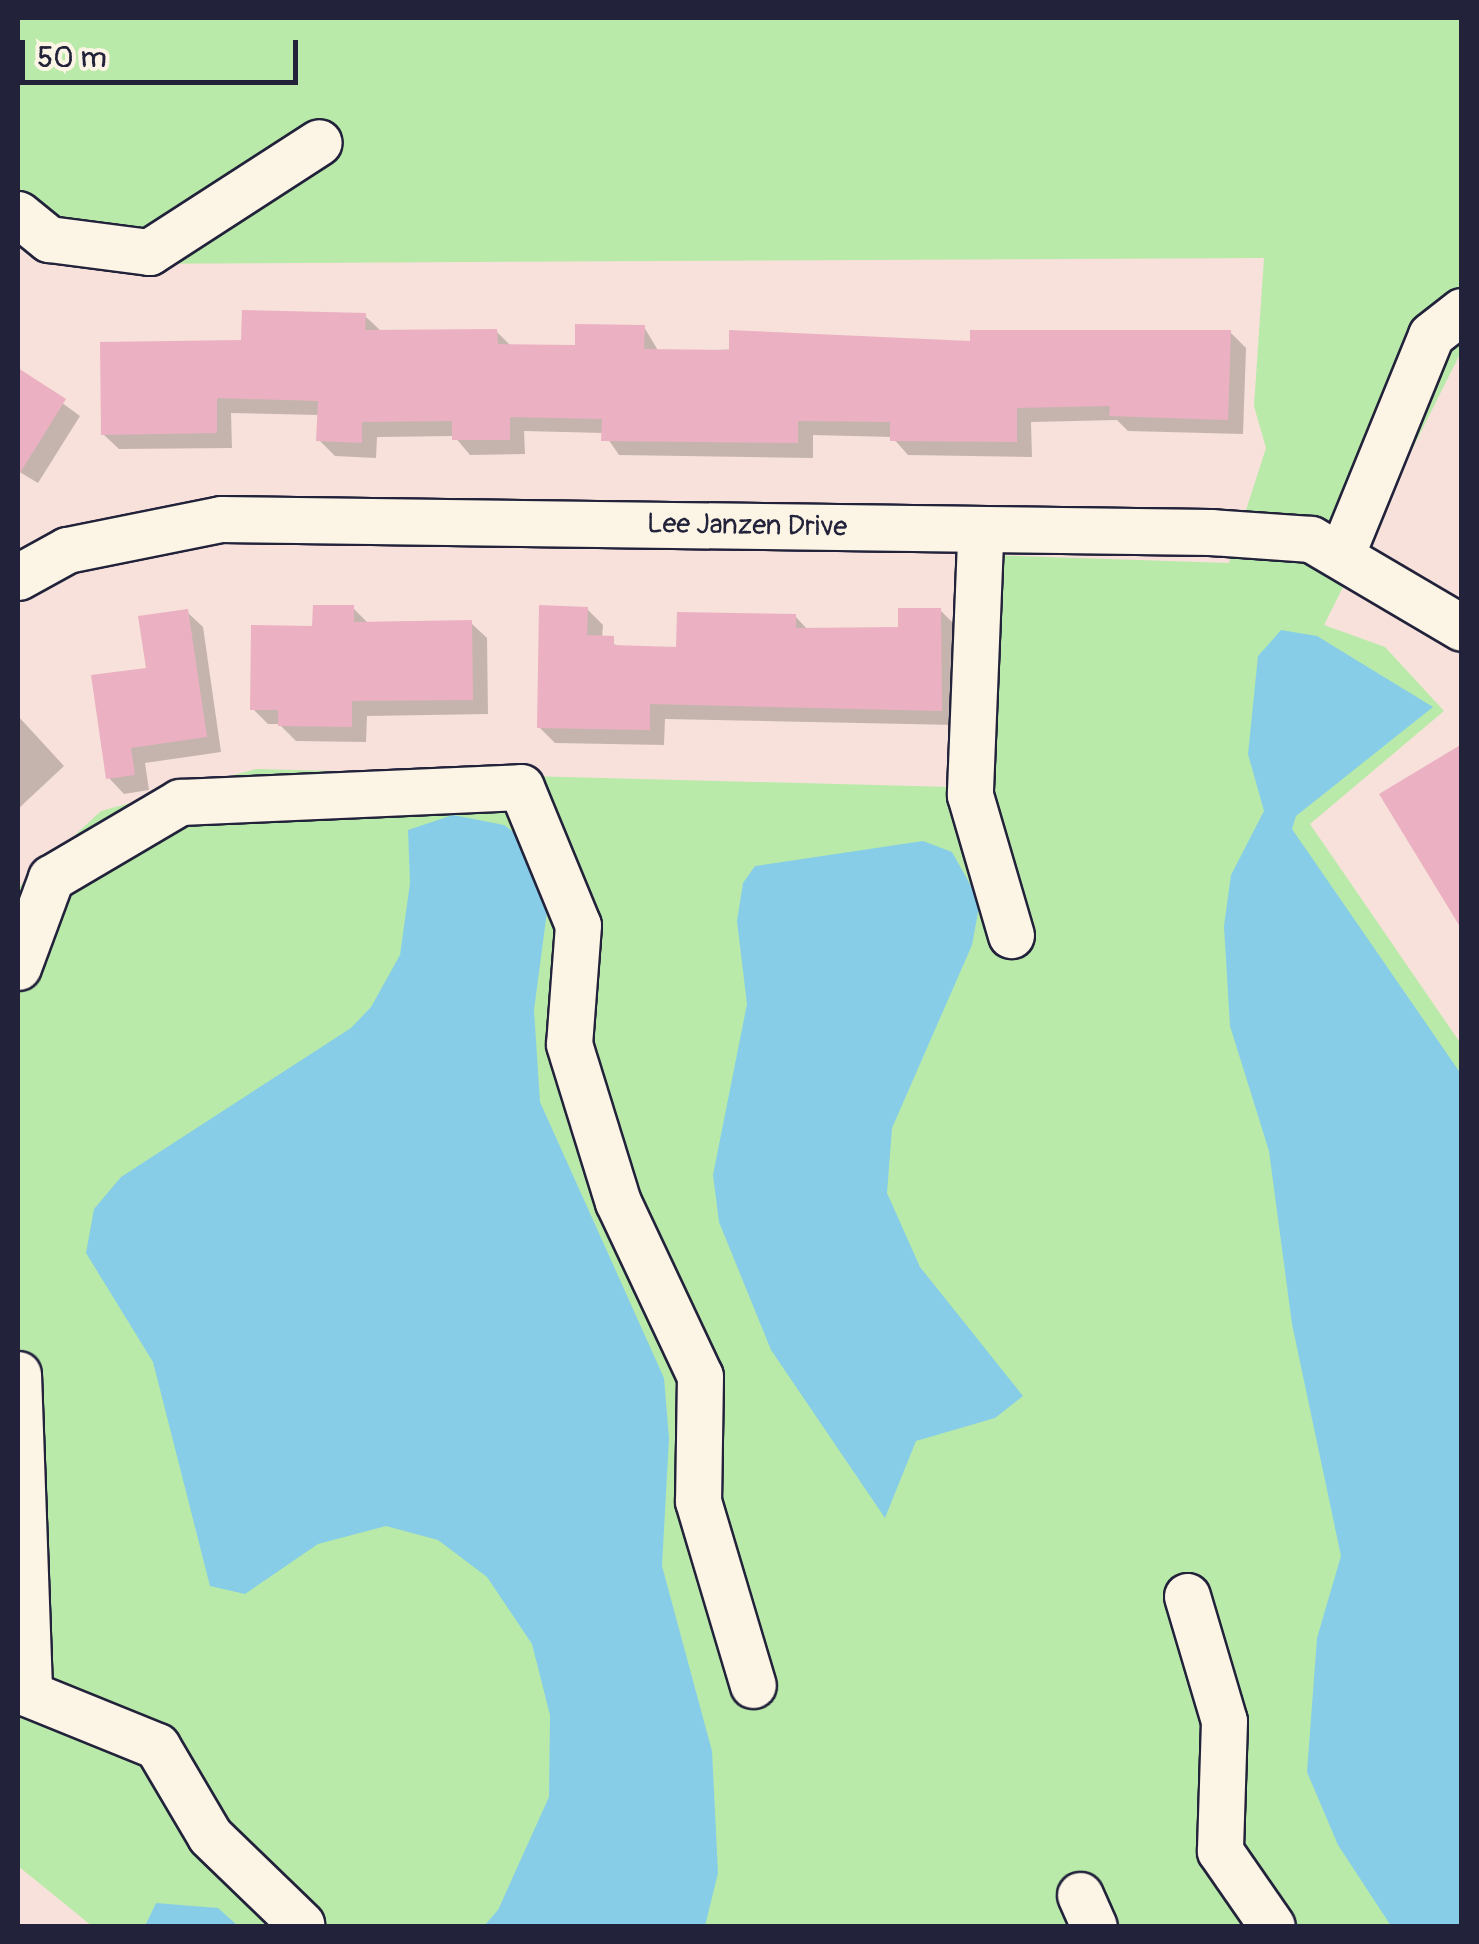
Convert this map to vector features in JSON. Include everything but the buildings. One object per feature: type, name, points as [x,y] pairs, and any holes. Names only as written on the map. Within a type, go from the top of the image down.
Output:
[{"type":"street","points":[[18,214],[49,238],[149,252],[319,142]]},
{"type":"street","points":[[1347,541],[1431,335],[1462,312]]},
{"type":"street","name":"Lee Janzen Drive","points":[[18,577],[67,550],[222,519],[1210,532],[1311,539],[1462,628]]},
{"type":"street","points":[[980,541],[970,794],[1011,935]]},
{"type":"street","points":[[18,967],[51,878],[180,802],[522,787],[578,924],[569,1044],[618,1202],[700,1376],[698,1501],[753,1684]]},
{"type":"street","points":[[18,1374],[29,1694],[157,1746],[210,1836],[301,1924]]},
{"type":"street","points":[[1187,1596],[1224,1721],[1220,1851],[1272,1926]]},
{"type":"green space","points":[[18,18],[1461,18],[1461,352],[1324,625],[1385,647],[1444,711],[1310,824],[1461,1044],[1461,1926],[92,1926],[18,1866],[18,888],[101,811],[256,769],[951,787],[955,554],[1229,563],[1266,448],[1254,406],[1264,258],[93,264],[18,245]]},
{"type":"water","points":[[1281,630],[1317,636],[1433,707],[1296,816],[1292,829],[1461,1074],[1461,1926],[1391,1926],[1338,1845],[1307,1772],[1317,1638],[1341,1556],[1292,1324],[1269,1151],[1230,1026],[1224,926],[1231,875],[1264,811],[1248,754],[1258,656]]},
{"type":"water","points":[[453,815],[504,825],[532,846],[550,889],[534,1010],[540,1102],[664,1378],[669,1438],[662,1566],[712,1751],[718,1873],[705,1926],[484,1926],[498,1910],[549,1797],[550,1715],[532,1644],[487,1577],[438,1540],[386,1526],[318,1544],[245,1594],[210,1586],[153,1362],[86,1253],[94,1209],[121,1177],[351,1028],[371,1007],[400,955],[410,883],[408,830]]},
{"type":"water","points":[[923,841],[952,852],[980,902],[972,945],[892,1128],[887,1193],[920,1267],[1023,1396],[995,1418],[916,1441],[885,1518],[771,1350],[719,1222],[713,1175],[747,1004],[737,921],[743,883],[755,866]]},
{"type":"water","points":[[156,1903],[218,1908],[238,1926],[145,1926]]}]
